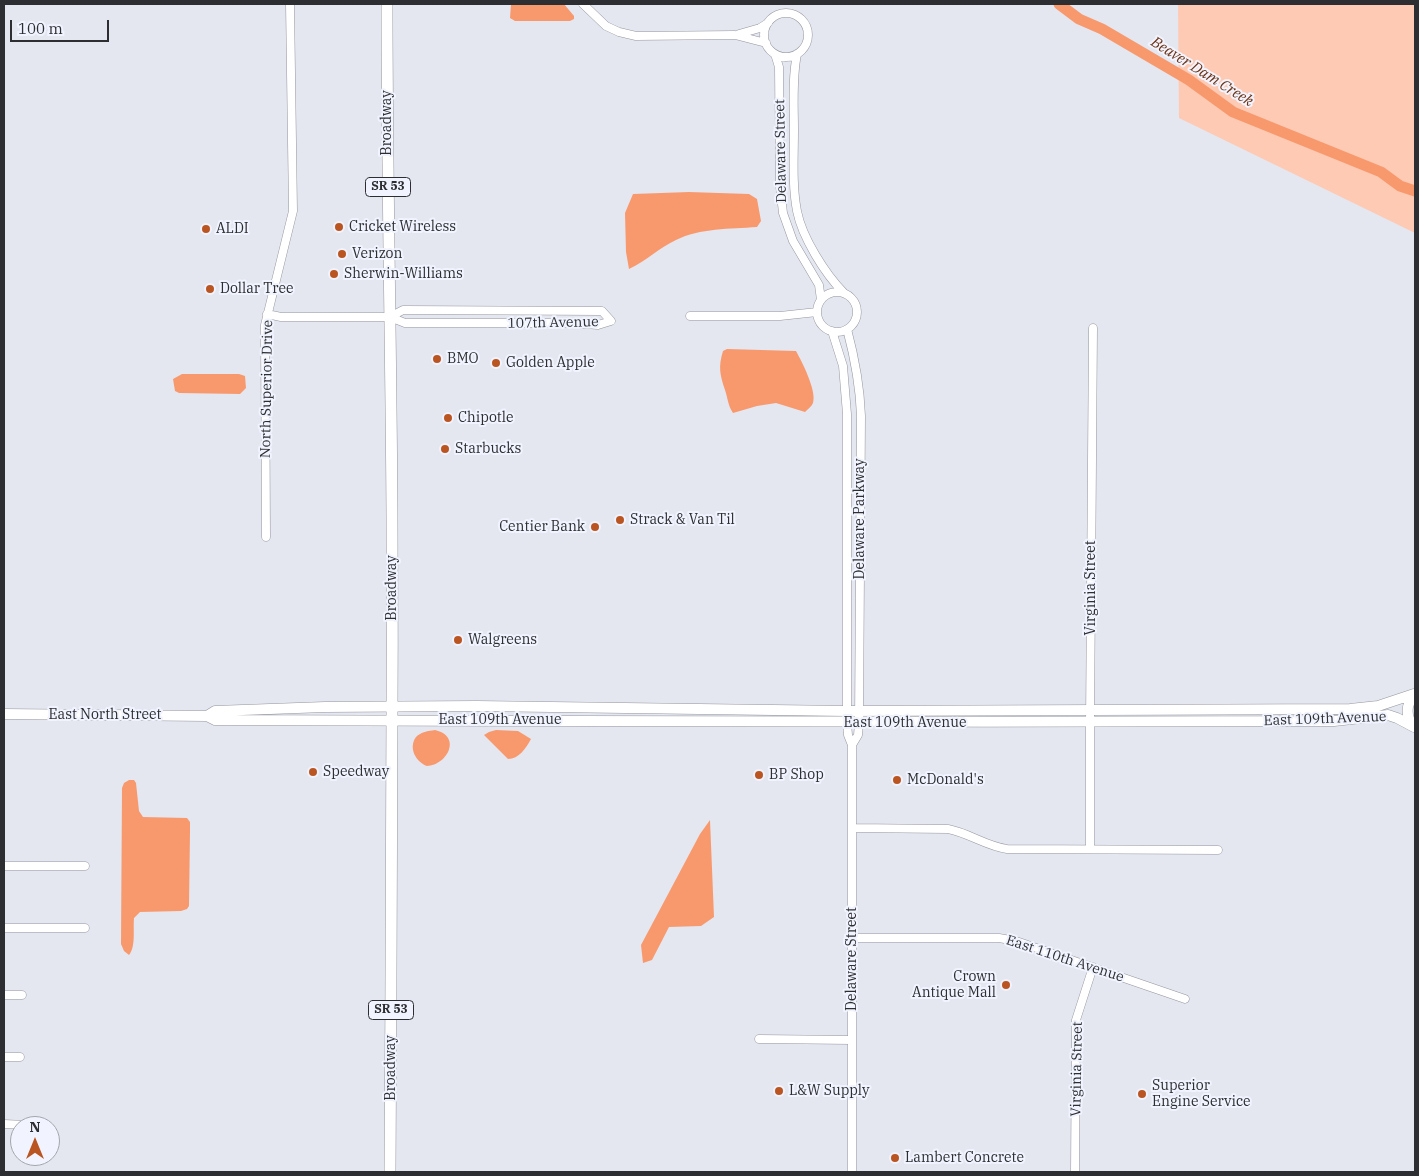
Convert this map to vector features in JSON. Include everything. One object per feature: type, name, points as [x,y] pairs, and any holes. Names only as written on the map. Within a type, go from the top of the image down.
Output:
[{"type":"main road","name":"Broadway","points":[[387,4],[392,707],[390,1172]]},
{"type":"main road","name":"East 109th Avenue","points":[[392,707],[847,711],[1350,709],[1383,705],[1415,694]]},
{"type":"main road","name":"East 109th Avenue","points":[[1415,694],[1410,700],[1407,709],[1408,718],[1415,728]]},
{"type":"main road","name":"East North Street","points":[[207,716],[215,711],[325,707],[392,707]]},
{"type":"main road","name":"East North Street","points":[[4,714],[207,716],[214,720],[392,721]]},
{"type":"main road","name":"East 109th Avenue","points":[[392,721],[859,723],[1334,721],[1388,715],[1415,728]]},
{"type":"street","name":"North Superior Drive","points":[[266,537],[265,325],[293,211],[290,4]]},
{"type":"street","points":[[583,4],[606,26],[636,36],[735,35],[750,32],[773,17],[786,13],[793,14],[804,22],[808,36],[802,50],[790,56],[775,54],[766,43],[764,35],[768,22]]},
{"type":"street","points":[[735,35],[766,43]]},
{"type":"street","name":"Delaware Street","points":[[775,54],[779,67],[780,186],[783,213],[793,240],[818,285],[821,300]]},
{"type":"street","name":"Delaware Street","points":[[797,54],[793,76],[794,178],[798,213],[802,226],[820,262],[832,280],[844,293]]},
{"type":"street","points":[[831,293],[844,293],[854,301],[857,314],[852,325],[847,329],[832,331],[821,324],[817,312],[821,300],[831,293]]},
{"type":"street","name":"107th Avenue","points":[[267,314],[281,317],[390,317],[405,324],[572,323],[598,325],[611,321],[602,311],[592,310],[403,310],[390,317]]},
{"type":"street","points":[[690,316],[780,316],[817,312]]},
{"type":"street","name":"Virginia Street","points":[[1090,848],[1093,328]]},
{"type":"street","name":"Delaware Parkway","points":[[847,329],[856,363],[861,416],[859,711]]},
{"type":"street","name":"Delaware Parkway","points":[[832,331],[843,366],[846,392],[847,711]]},
{"type":"street","name":"Delaware Street","points":[[847,711],[848,735],[852,745],[852,1172]]},
{"type":"street","name":"Delaware Street","points":[[852,745],[858,735],[859,711]]},
{"type":"street","points":[[852,828],[948,829],[994,847],[1007,849],[1218,850]]},
{"type":"street","points":[[4,866],[85,866]]},
{"type":"street","points":[[4,928],[85,928]]},
{"type":"street","name":"East 110th Avenue","points":[[852,938],[999,938],[1016,941],[1185,999]]},
{"type":"street","name":"Virginia Street","points":[[1075,1172],[1076,1020],[1093,967]]},
{"type":"street","points":[[4,995],[22,995]]},
{"type":"street","points":[[759,1039],[852,1040]]},
{"type":"street","points":[[4,1057],[20,1058]]},
{"type":"shaded area","points":[[511,4],[564,4],[574,16],[574,19],[570,21],[515,21],[510,18]]},
{"type":"shaded area","points":[[1178,4],[1415,4],[1415,233],[1179,118]]},
{"type":"shaded area","points":[[689,192],[749,194],[757,199],[761,221],[757,227],[715,230],[685,236],[670,243],[629,269],[626,252],[625,213],[633,194]]},
{"type":"shaded area","points":[[727,349],[796,351],[811,384],[814,398],[812,404],[805,412],[776,403],[733,413],[720,371],[723,351]]},
{"type":"shaded area","points":[[182,374],[239,374],[245,376],[246,388],[240,394],[179,393],[175,391],[173,379]]},
{"type":"shaded area","points":[[435,730],[443,733],[448,738],[449,750],[441,761],[427,766],[414,754],[414,741],[420,734]]},
{"type":"shaded area","points":[[496,730],[518,731],[531,739],[519,755],[508,759],[484,735]]},
{"type":"shaded area","points":[[134,780],[136,783],[139,811],[143,817],[187,818],[190,822],[190,832],[189,906],[181,911],[140,912],[134,918],[133,943],[129,955],[124,951],[121,944],[122,788],[124,783]]},
{"type":"shaded area","points":[[710,820],[714,917],[701,926],[669,927],[652,960],[643,963],[641,945],[700,834]]},
{"type":"waterway","name":"Beaver Dam Creek","points":[[1059,4],[1079,19],[1102,29],[1189,80],[1233,112],[1381,172],[1400,186],[1415,191]]},
{"type":"place","name":"Cricket Wireless","points":[[339,227]]},
{"type":"place","name":"ALDI","points":[[206,229]]},
{"type":"place","name":"Verizon","points":[[342,254]]},
{"type":"place","name":"Sherwin-Williams","points":[[334,274]]},
{"type":"place","name":"Dollar Tree","points":[[210,289]]},
{"type":"place","name":"BMO","points":[[437,359]]},
{"type":"place","name":"Golden Apple","points":[[496,363]]},
{"type":"place","name":"Chipotle","points":[[448,418]]},
{"type":"place","name":"Starbucks","points":[[445,449]]},
{"type":"place","name":"Strack & Van Til","points":[[620,520]]},
{"type":"place","name":"Centier Bank","points":[[595,527]]},
{"type":"place","name":"Walgreens","points":[[458,640]]},
{"type":"place","name":"Speedway","points":[[313,772]]},
{"type":"place","name":"BP Shop","points":[[759,775]]},
{"type":"place","name":"McDonald's","points":[[897,780]]},
{"type":"place","name":"Crown Antique Mall","points":[[1006,985]]},
{"type":"place","name":"L&W Supply","points":[[779,1091]]},
{"type":"place","name":"Superior Engine Service","points":[[1142,1094]]},
{"type":"place","name":"Lambert Concrete","points":[[895,1158]]}]
